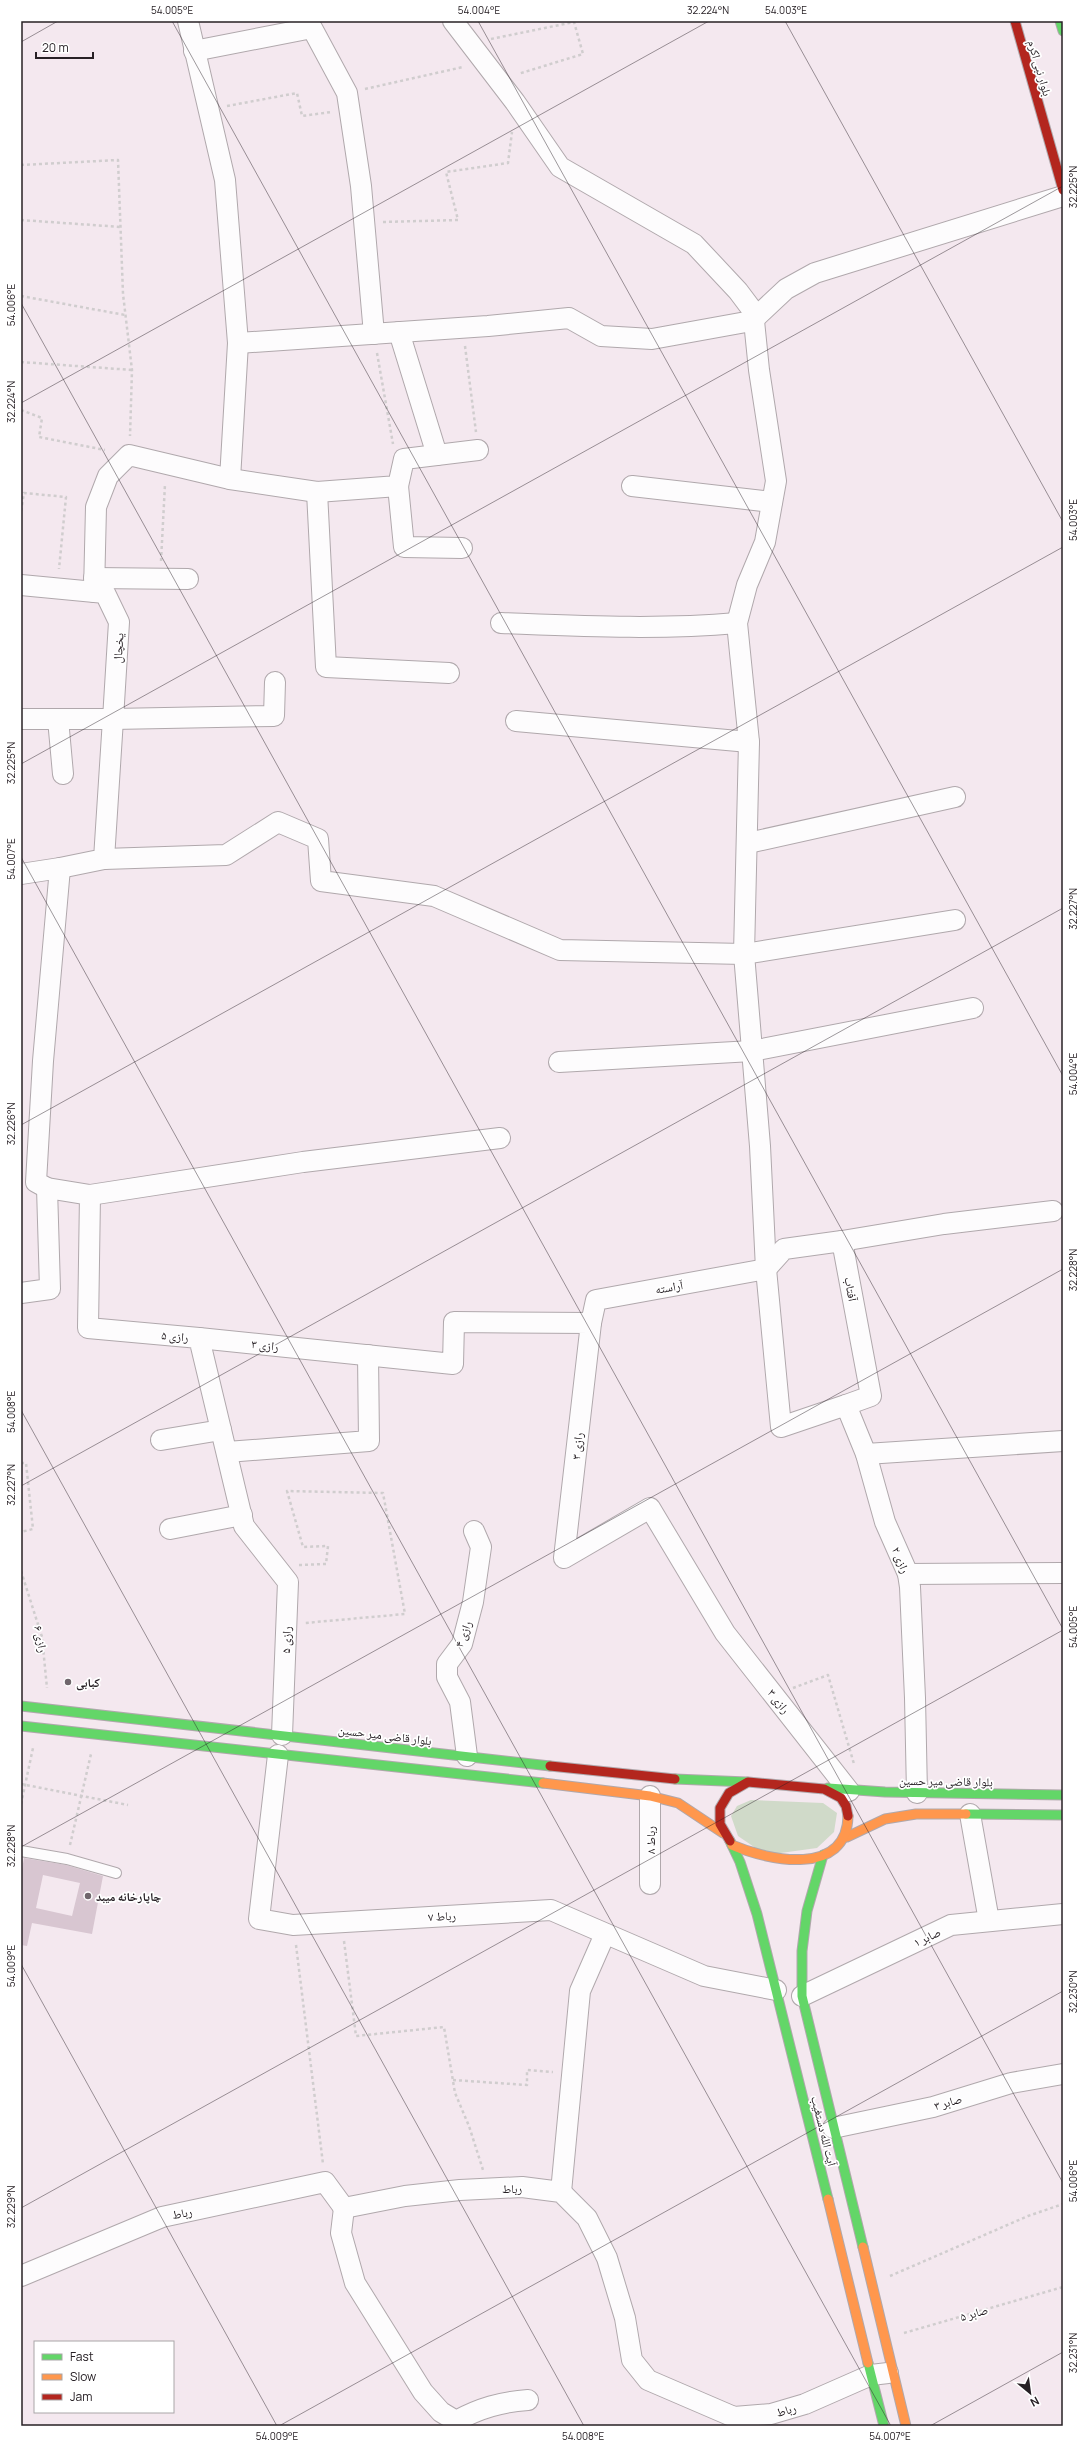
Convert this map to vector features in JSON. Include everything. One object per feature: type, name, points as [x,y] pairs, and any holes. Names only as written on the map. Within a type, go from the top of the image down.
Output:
[{"type":"main road","name":"بلوار نبی اکرم","points":[[1015,21],[1063,190]]},
{"type":"main road","points":[[1060,21],[1063,32]]},
{"type":"main road","name":"بلوار قاضی میر حسین","points":[[21,1706],[654,1778],[748,1782]]},
{"type":"main road","points":[[21,1726],[278,1755],[469,1773],[650,1796],[678,1802],[723,1833],[732,1845],[761,1858],[792,1862],[823,1855],[837,1848],[847,1837],[885,1819],[916,1814],[1063,1815]]},
{"type":"main road","points":[[723,1833],[719,1812],[729,1792],[748,1782],[828,1788],[844,1800],[850,1818],[847,1837]]},
{"type":"main road","name":"بلوار قاضی میر حسین","points":[[828,1788],[856,1791],[917,1793],[1063,1795]]},
{"type":"main road","name":"آیت الله دستغیب","points":[[732,1845],[757,1914],[884,2426]]},
{"type":"main road","name":"آیت الله دستغیب","points":[[823,1855],[807,1910],[802,1950],[802,1996],[906,2426]]},
{"type":"street","points":[[188,21],[225,180],[238,343],[230,479]]},
{"type":"street","points":[[453,21],[515,102],[560,167],[694,244],[738,291],[753,311],[776,481],[765,542],[747,584],[737,623],[749,742],[748,842],[744,954],[760,1146],[766,1269],[781,1427],[846,1405]]},
{"type":"street","points":[[194,51],[312,28],[348,101],[361,186],[374,334]]},
{"type":"street","points":[[238,343],[463,328],[569,318],[601,336],[652,339],[754,319],[786,289],[815,273],[1063,196]]},
{"type":"street","points":[[398,332],[437,455]]},
{"type":"street","points":[[462,548],[404,547],[398,486],[404,459],[478,450]]},
{"type":"street","points":[[188,579],[160,579],[94,585],[96,507],[108,476],[129,455],[230,479],[318,492],[398,486]]},
{"type":"street","points":[[632,486],[772,502]]},
{"type":"street","points":[[318,492],[326,667],[449,673]]},
{"type":"street","name":"یخچال","points":[[21,585],[57,588],[94,585],[105,593],[119,622],[104,859]]},
{"type":"street","points":[[501,623],[625,627],[694,627],[737,623]]},
{"type":"street","points":[[21,719],[274,716],[275,682]]},
{"type":"street","points":[[58,719],[63,774]]},
{"type":"street","points":[[516,721],[749,742]]},
{"type":"street","points":[[748,842],[956,797]]},
{"type":"street","points":[[21,874],[104,859],[226,855],[278,822],[318,839],[321,881],[434,896],[560,950],[744,954],[955,920]]},
{"type":"street","points":[[60,868],[42,1061],[36,1182],[47,1188],[90,1195],[303,1162],[500,1138]]},
{"type":"street","points":[[559,1062],[752,1050],[973,1008]]},
{"type":"street","points":[[21,1293],[50,1289],[47,1188]]},
{"type":"street","name":"رازی ۵","points":[[90,1195],[88,1328],[199,1338],[244,1526],[288,1582],[282,1735]]},
{"type":"street","points":[[766,1269],[784,1249],[944,1224],[1053,1211]]},
{"type":"street","name":"آفتاب","points":[[842,1241],[871,1396],[846,1405]]},
{"type":"street","name":"آراسته","points":[[591,1323],[596,1300],[766,1269]]},
{"type":"street","name":"رازی ۳","points":[[199,1338],[453,1364],[454,1322],[591,1323],[564,1558],[650,1508],[726,1633],[774,1695],[856,1791]]},
{"type":"street","points":[[226,1452],[369,1441],[368,1355]]},
{"type":"street","name":"رازی ۲","points":[[846,1405],[866,1454],[886,1522],[908,1574],[916,1698],[917,1793]]},
{"type":"street","points":[[161,1440],[221,1430]]},
{"type":"street","points":[[866,1454],[1063,1441]]},
{"type":"street","points":[[170,1529],[242,1515]]},
{"type":"street","name":"رازی ۴","points":[[467,1756],[460,1702],[447,1677],[447,1664],[462,1644],[473,1602],[481,1547],[474,1531]]},
{"type":"street","points":[[908,1574],[1063,1573]]},
{"type":"street","name":"رباط ۷","points":[[278,1755],[259,1919],[293,1925],[341,1921],[551,1910],[704,1976],[776,1990]]},
{"type":"street","name":"رباط ۸","points":[[650,1796],[650,1884]]},
{"type":"street","points":[[970,1814],[989,1921]]},
{"type":"street","name":"صابر ۱","points":[[802,1996],[951,1925],[1063,1914]]},
{"type":"street","points":[[561,2192],[580,1991],[605,1934]]},
{"type":"street","name":"صابر ۳","points":[[833,2128],[933,2106],[1011,2084],[1063,2074]]},
{"type":"street","points":[[325,2182],[344,2208],[341,2233],[355,2283],[423,2392],[441,2412],[456,2421],[476,2410],[501,2402],[528,2400]]},
{"type":"street","name":"رباط","points":[[21,2276],[162,2217],[325,2182]]},
{"type":"street","name":"رباط","points":[[344,2208],[405,2196],[489,2188],[522,2187],[561,2192],[588,2218],[607,2258],[625,2318],[632,2360],[648,2380],[734,2417],[753,2421],[805,2404],[871,2375],[892,2372]]},
{"type":"lane","points":[[21,1851],[66,1859],[116,1873]]},
{"type":"path","points":[[470,43],[574,22],[583,54],[498,80]]},
{"type":"path","points":[[208,110],[297,93],[302,116],[348,101],[484,62]]},
{"type":"path","points":[[364,222],[458,220],[446,172],[508,163],[515,102]]},
{"type":"path","points":[[21,165],[118,160],[125,315],[132,370],[129,455],[39,437],[42,418],[21,410]]},
{"type":"path","points":[[21,220],[121,227]]},
{"type":"path","points":[[21,296],[125,315]]},
{"type":"path","points":[[463,328],[478,450]]},
{"type":"path","points":[[374,334],[394,448]]},
{"type":"path","points":[[21,362],[132,370]]},
{"type":"path","points":[[160,579],[166,464]]},
{"type":"path","points":[[21,511],[24,493],[66,497],[57,588]]},
{"type":"path","points":[[21,1463],[26,1463],[33,1529],[21,1532]]},
{"type":"path","points":[[276,1566],[326,1564],[328,1546],[303,1547],[287,1491],[383,1492],[405,1614],[286,1625]]},
{"type":"path","name":"رازی ۶","points":[[21,1571],[42,1637],[49,1709]]},
{"type":"path","points":[[774,1695],[828,1675],[856,1791]]},
{"type":"path","points":[[21,1804],[34,1744]]},
{"type":"path","points":[[70,1843],[92,1751]]},
{"type":"path","points":[[21,1784],[128,1805]]},
{"type":"path","points":[[341,1921],[356,2036],[444,2027],[455,2092],[469,2126],[489,2188]]},
{"type":"path","points":[[293,1925],[325,2182]]},
{"type":"path","points":[[453,2080],[527,2085],[527,2070],[572,2073]]},
{"type":"path","points":[[871,2284],[1028,2216],[1063,2204]]},
{"type":"path","name":"صابر ۵","points":[[884,2339],[1063,2287]]},
{"type":"green space","points":[[751,1800],[823,1803],[837,1813],[834,1832],[817,1848],[766,1855],[738,1836],[731,1816],[737,1806]]},
{"type":"building","name":"چاپارخانه میبد","points":[[24,1858],[66,1865],[103,1876],[92,1934],[32,1923],[27,1946],[21,1945],[21,1875]],"holes":[[[43,1875],[80,1883],[72,1916],[36,1908]]]},
{"type":"traffic: fast","points":[[1060,21],[1063,31]]},
{"type":"traffic: fast","points":[[21,1706],[550,1766]]},
{"type":"traffic: fast","points":[[21,1726],[543,1783]]},
{"type":"traffic: fast","points":[[675,1779],[747,1782]]},
{"type":"traffic: fast","points":[[828,1788],[885,1792],[1063,1795]]},
{"type":"traffic: fast","points":[[966,1814],[1063,1815]]},
{"type":"traffic: fast","points":[[730,1841],[740,1862],[757,1914],[828,2199]]},
{"type":"traffic: fast","points":[[823,1855],[807,1911],[802,1951],[802,1996],[863,2247]]},
{"type":"traffic: fast","points":[[868,2363],[884,2426]]},
{"type":"traffic: slow","points":[[543,1783],[650,1796],[678,1803],[723,1833]]},
{"type":"traffic: slow","points":[[847,1837],[885,1819],[916,1814],[966,1814]]},
{"type":"traffic: slow","points":[[732,1845],[766,1856],[785,1859],[804,1859],[821,1856],[835,1849],[844,1835],[848,1816]]},
{"type":"traffic: slow","points":[[828,2199],[868,2363]]},
{"type":"traffic: slow","points":[[863,2247],[906,2426]]},
{"type":"traffic: jam","points":[[1015,21],[1063,190]]},
{"type":"traffic: jam","points":[[550,1766],[675,1779]]},
{"type":"traffic: jam","points":[[730,1841],[720,1824],[720,1808],[729,1793],[748,1782],[824,1789],[841,1798],[846,1806],[848,1816]]},
{"type":"place","name":"کبابی","points":[[68,1682]]},
{"type":"place","name":"چاپارخانه میبد","points":[[88,1896]]}]
